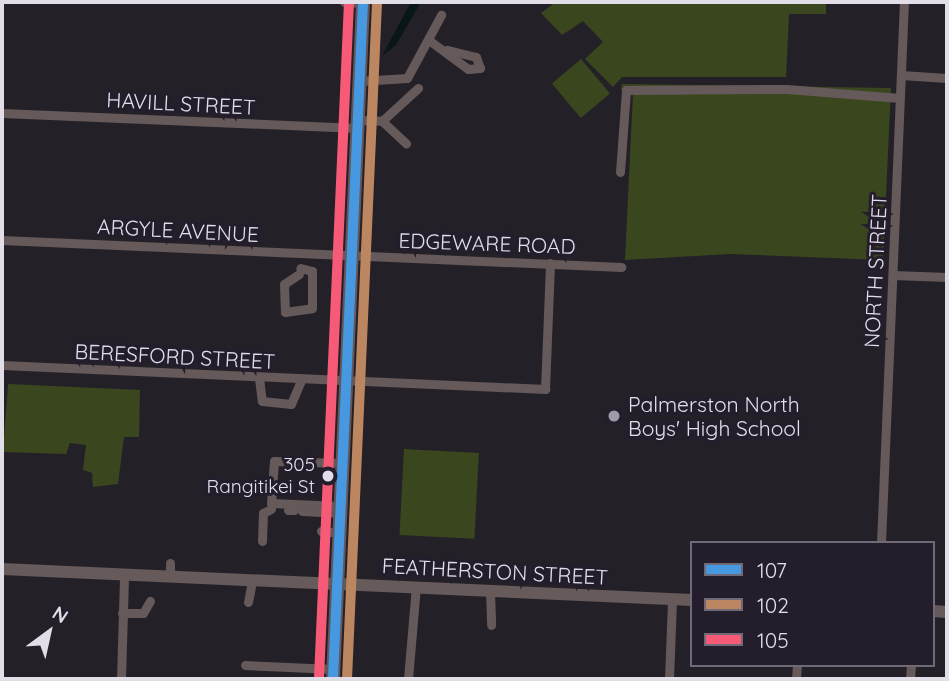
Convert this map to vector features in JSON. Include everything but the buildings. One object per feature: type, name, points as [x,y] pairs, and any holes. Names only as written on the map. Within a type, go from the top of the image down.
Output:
[{"type":"highway","points":[[333,674],[363,2]]},
{"type":"main road","name":"FEATHERSTON STREET","points":[[2,569],[170,577],[212,572],[338,585],[416,586],[690,600]]},
{"type":"street","points":[[344,2],[363,2]]},
{"type":"street","name":"NORTH STREET","points":[[881,541],[904,2]]},
{"type":"street","points":[[407,78],[430,41],[441,15]]},
{"type":"street","points":[[430,41],[447,50]]},
{"type":"street","points":[[901,75],[947,78]]},
{"type":"street","points":[[360,81],[407,78],[419,89],[382,121],[406,143]]},
{"type":"street","points":[[620,172],[626,90],[787,89],[900,98]]},
{"type":"street","name":"HAVILL STREET","points":[[2,113],[358,124],[382,121]]},
{"type":"street","name":"ARGYLE AVENUE","points":[[2,240],[352,255]]},
{"type":"street","name":"EDGEWARE ROAD","points":[[352,255],[621,267]]},
{"type":"street","name":"BERESFORD STREET","points":[[2,365],[545,389],[550,263]]},
{"type":"street","points":[[299,271],[312,271],[312,309],[285,312],[284,284],[299,271]]},
{"type":"street","points":[[893,275],[947,277]]},
{"type":"street","points":[[259,378],[262,401],[291,404],[301,380]]},
{"type":"street","points":[[340,509],[271,503],[274,461],[342,463]]},
{"type":"street","points":[[262,541],[263,513],[340,509]]},
{"type":"street","points":[[321,531],[339,533]]},
{"type":"street","points":[[170,563],[170,577]]},
{"type":"street","points":[[121,679],[124,575]]},
{"type":"street","points":[[408,679],[416,586]]},
{"type":"street","points":[[490,591],[491,625]]},
{"type":"street","points":[[669,679],[673,600]]},
{"type":"street","points":[[122,613],[143,613],[150,601]]},
{"type":"street","points":[[244,665],[333,674]]},
{"type":"green space","points":[[556,2],[826,2],[826,14],[789,14],[786,77],[622,77],[613,87],[585,59],[603,42],[583,21],[562,35],[541,13]]},
{"type":"green space","points":[[581,59],[610,93],[581,118],[552,83]]},
{"type":"green space","points":[[622,84],[891,88],[883,260],[730,254],[625,260],[633,93],[621,90]]},
{"type":"green space","points":[[8,384],[140,390],[139,437],[124,437],[118,484],[93,487],[92,473],[83,470],[86,445],[70,443],[66,454],[3,452]]},
{"type":"green space","points":[[404,449],[479,453],[474,539],[399,535]]},
{"type":"shaded area","points":[[411,2],[421,2],[396,45],[382,56]]},
{"type":"transit line","name":"105","points":[[319,678],[349,2]]},
{"type":"transit line","name":"107","points":[[333,679],[363,2]]},
{"type":"transit line","name":"102","points":[[347,679],[377,3]]},
{"type":"place","name":"Palmerston North Boys' High School","points":[[614,416]]},
{"type":"place","name":"305 Rangitikei St","points":[[328,476]]}]
